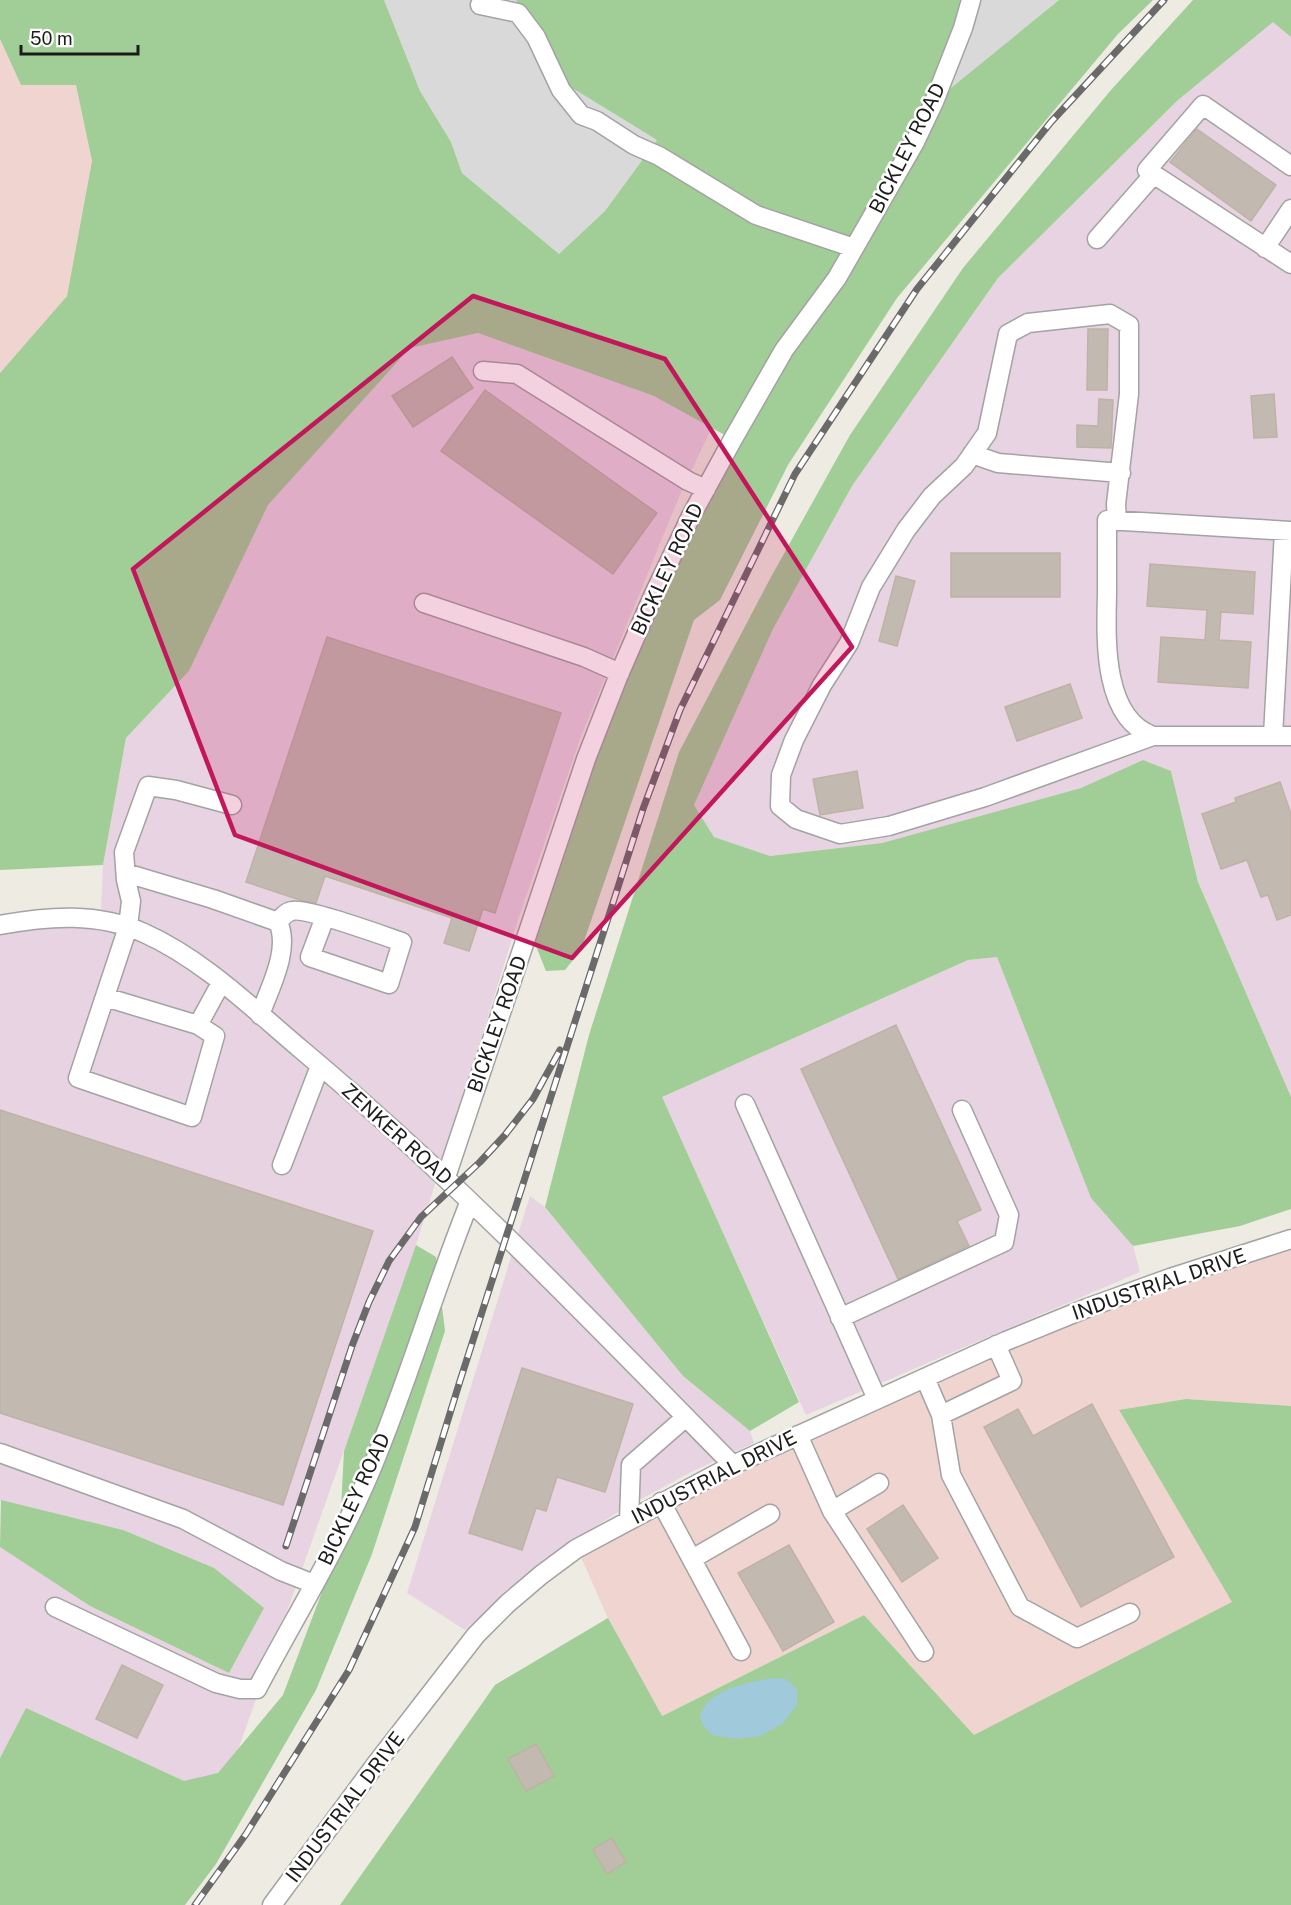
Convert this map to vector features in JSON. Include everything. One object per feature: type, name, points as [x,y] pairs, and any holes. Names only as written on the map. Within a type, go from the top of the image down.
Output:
[{"type":"street","name":"BICKLEY ROAD","points":[[446,1177],[586,759],[653,596],[706,489],[784,350],[837,278],[915,142],[934,102],[963,28],[971,0]]},
{"type":"street","points":[[480,5],[518,13],[536,37],[561,90],[581,115],[597,121],[634,145],[659,156],[756,215],[854,248]]},
{"type":"street","points":[[1291,166],[1203,105],[1147,170],[1291,264]]},
{"type":"street","points":[[1097,239],[1154,174]]},
{"type":"street","points":[[1265,248],[1291,209]]},
{"type":"street","points":[[1117,521],[1116,504],[1129,394],[1129,325],[1110,314],[1028,323],[1008,334],[987,433],[964,466],[932,496],[906,530],[871,586],[849,643],[822,685],[794,740],[781,775],[780,806],[796,819],[840,834],[889,826],[985,797],[1153,735]]},
{"type":"street","points":[[483,371],[517,374],[688,481],[706,489]]},
{"type":"street","points":[[972,454],[998,463],[1121,473]]},
{"type":"street","points":[[1273,736],[1287,531],[1107,520],[1106,648],[1110,676],[1121,705],[1132,722],[1140,731],[1153,735],[1273,736],[1291,736]]},
{"type":"street","points":[[424,603],[584,657],[620,673]]},
{"type":"street","points":[[105,997],[198,1025],[214,1036],[192,1117],[78,1078],[128,927],[131,902],[124,852],[148,786],[176,790],[232,805]]},
{"type":"street","points":[[126,873],[213,899],[278,922],[282,932],[279,960],[260,1015]]},
{"type":"street","points":[[278,922],[284,914],[294,910],[325,917],[402,942],[389,984],[310,957],[325,917]]},
{"type":"street","name":"ZENKER ROAD","points":[[0,925],[60,916],[90,918],[128,927],[161,941],[207,971],[320,1066],[446,1177],[733,1465]]},
{"type":"street","points":[[198,1025],[222,983]]},
{"type":"street","points":[[282,1165],[320,1066]]},
{"type":"street","points":[[745,1104],[877,1399]]},
{"type":"street","points":[[840,1318],[1004,1242],[1009,1215],[962,1110]]},
{"type":"street","name":"BICKLEY ROAD","points":[[55,1606],[216,1683],[240,1689],[257,1689],[314,1584],[370,1473],[404,1386],[446,1261],[470,1201]]},
{"type":"street","name":"INDUSTRIAL DRIVE","points":[[272,1905],[376,1764],[476,1635],[541,1575],[576,1550],[733,1465],[996,1345],[1087,1308],[1170,1278],[1291,1239]]},
{"type":"street","points":[[941,1415],[1012,1382],[996,1345]]},
{"type":"street","points":[[925,1378],[941,1415],[951,1475],[1020,1607],[1077,1638],[1130,1612]]},
{"type":"street","points":[[629,1520],[632,1465],[686,1417]]},
{"type":"street","points":[[798,1435],[832,1511],[924,1652]]},
{"type":"street","points":[[0,1453],[183,1519],[281,1571],[314,1584]]},
{"type":"street","points":[[832,1511],[879,1483]]},
{"type":"street","points":[[661,1502],[741,1651]]},
{"type":"street","points":[[692,1559],[770,1514]]},
{"type":"highlighted area","points":[[473,296],[665,359],[852,647],[572,958],[235,835],[133,569]]},
{"type":"shaded area","points":[[384,0],[516,0],[569,86],[657,140],[605,211],[559,254],[462,173],[451,142],[420,91]]},
{"type":"shaded area","points":[[978,0],[1059,0],[944,94]]},
{"type":"shaded area","points":[[1273,21],[1291,37],[1291,1097],[1198,882],[1171,771],[1143,760],[1081,788],[882,843],[770,856],[714,837],[694,805],[773,629],[852,486],[998,278],[1178,100]]},
{"type":"shaded area","points":[[0,39],[21,85],[76,85],[92,161],[67,296],[0,373]]},
{"type":"shaded area","points":[[478,333],[654,396],[712,427],[679,497],[580,739],[518,920],[410,1264],[221,1798],[26,1709],[0,1758],[0,1547],[90,1606],[229,1673],[263,1608],[123,1530],[0,1501],[0,931],[70,925],[100,929],[103,865],[126,738],[189,671],[268,505],[410,348]]},
{"type":"shaded area","points":[[997,957],[1091,1198],[1133,1246],[1140,1272],[806,1415],[661,1097],[968,960]]},
{"type":"shaded area","points":[[530,1196],[545,1207],[683,1376],[750,1431],[754,1443],[691,1472],[621,1510],[540,1563],[465,1630],[407,1593]]},
{"type":"shaded area","points":[[1291,1245],[1291,1406],[1186,1399],[1119,1411],[1233,1602],[974,1735],[864,1615],[661,1716],[608,1618],[580,1555],[699,1489],[822,1435],[966,1365],[1059,1325]]},
{"type":"green space","points":[[0,0],[384,0],[420,91],[451,142],[462,173],[559,254],[605,211],[657,140],[569,86],[516,0],[971,0],[935,101],[1059,0],[1153,0],[1118,34],[897,298],[788,465],[720,600],[694,620],[581,950],[565,970],[546,971],[529,929],[586,759],[732,439],[654,396],[478,333],[410,348],[268,505],[189,671],[126,738],[103,865],[0,870],[0,373],[67,296],[92,161],[76,85],[21,85],[0,39]]},
{"type":"green space","points":[[1193,0],[1291,0],[1291,37],[1273,22],[1178,100],[998,278],[852,486],[773,629],[694,805],[714,837],[770,856],[882,843],[1081,788],[1143,760],[1171,771],[1198,882],[1291,1097],[1291,1209],[1240,1226],[1133,1246],[1091,1198],[997,957],[968,960],[662,1097],[799,1402],[750,1431],[683,1376],[545,1207],[589,1035],[679,752],[771,577],[850,435],[963,268],[1111,90]]},
{"type":"green space","points":[[416,1245],[436,1257],[445,1331],[372,1554],[316,1690],[216,1864],[185,1905],[0,1905],[0,1758],[26,1708],[184,1781],[218,1773],[283,1695],[339,1547],[344,1451]]},
{"type":"green space","points":[[1186,1399],[1291,1406],[1291,1905],[340,1905],[495,1685],[608,1618],[662,1716],[864,1615],[974,1735],[1232,1602],[1119,1410]]},
{"type":"green space","points":[[1,1500],[123,1530],[214,1568],[264,1608],[229,1673],[90,1606],[0,1547]]},
{"type":"water","points":[[772,1678],[786,1679],[797,1689],[797,1705],[782,1724],[760,1736],[737,1739],[712,1735],[702,1724],[700,1715],[707,1703],[714,1697],[738,1686]]},
{"type":"building","points":[[1197,129],[1276,185],[1251,221],[1170,162]]},
{"type":"building","points":[[1088,329],[1108,329],[1107,390],[1087,390]]},
{"type":"building","points":[[452,357],[473,388],[413,427],[392,396]]},
{"type":"building","points":[[485,390],[657,513],[613,574],[441,451]]},
{"type":"building","points":[[1274,394],[1277,437],[1254,438],[1251,396]]},
{"type":"building","points":[[1099,399],[1113,400],[1111,448],[1077,447],[1077,425],[1098,426]]},
{"type":"building","points":[[951,553],[1060,553],[1060,597],[951,597]]},
{"type":"building","points":[[1150,564],[1255,572],[1253,614],[1221,612],[1219,640],[1251,642],[1248,688],[1158,682],[1161,637],[1205,640],[1207,610],[1147,606]]},
{"type":"building","points":[[896,576],[915,581],[897,646],[879,641]]},
{"type":"building","points":[[327,637],[561,713],[495,913],[483,909],[469,951],[444,943],[452,918],[325,876],[316,903],[246,882]]},
{"type":"building","points":[[1070,684],[1082,718],[1017,741],[1005,707]]},
{"type":"building","points":[[857,771],[863,808],[820,815],[813,779]]},
{"type":"building","points":[[1280,782],[1291,814],[1291,915],[1277,920],[1268,895],[1261,897],[1247,860],[1221,869],[1202,814],[1236,802],[1235,798]]},
{"type":"building","points":[[896,1025],[981,1210],[957,1221],[969,1246],[898,1279],[801,1069]]},
{"type":"building","points":[[0,1110],[373,1231],[283,1505],[0,1413]]},
{"type":"building","points":[[522,1368],[633,1404],[605,1492],[557,1477],[546,1511],[536,1508],[522,1550],[469,1533]]},
{"type":"building","points":[[1092,1404],[1174,1557],[1081,1607],[984,1427],[1018,1409],[1033,1436]]},
{"type":"building","points":[[903,1505],[938,1558],[902,1582],[867,1529]]},
{"type":"building","points":[[789,1545],[834,1622],[783,1651],[738,1573]]},
{"type":"building","points":[[122,1665],[163,1685],[137,1738],[96,1719]]},
{"type":"building","points":[[536,1744],[554,1776],[526,1791],[508,1759]]},
{"type":"building","points":[[612,1838],[626,1862],[607,1874],[593,1849]]},
{"type":"railway","points":[[195,1905],[246,1834],[349,1670],[415,1527],[643,809],[680,710],[795,474],[917,289],[1051,122],[1164,0]]},
{"type":"railway","points":[[286,1546],[352,1346],[369,1302],[389,1261],[421,1217],[480,1162],[505,1135],[533,1099],[560,1050]]}]
